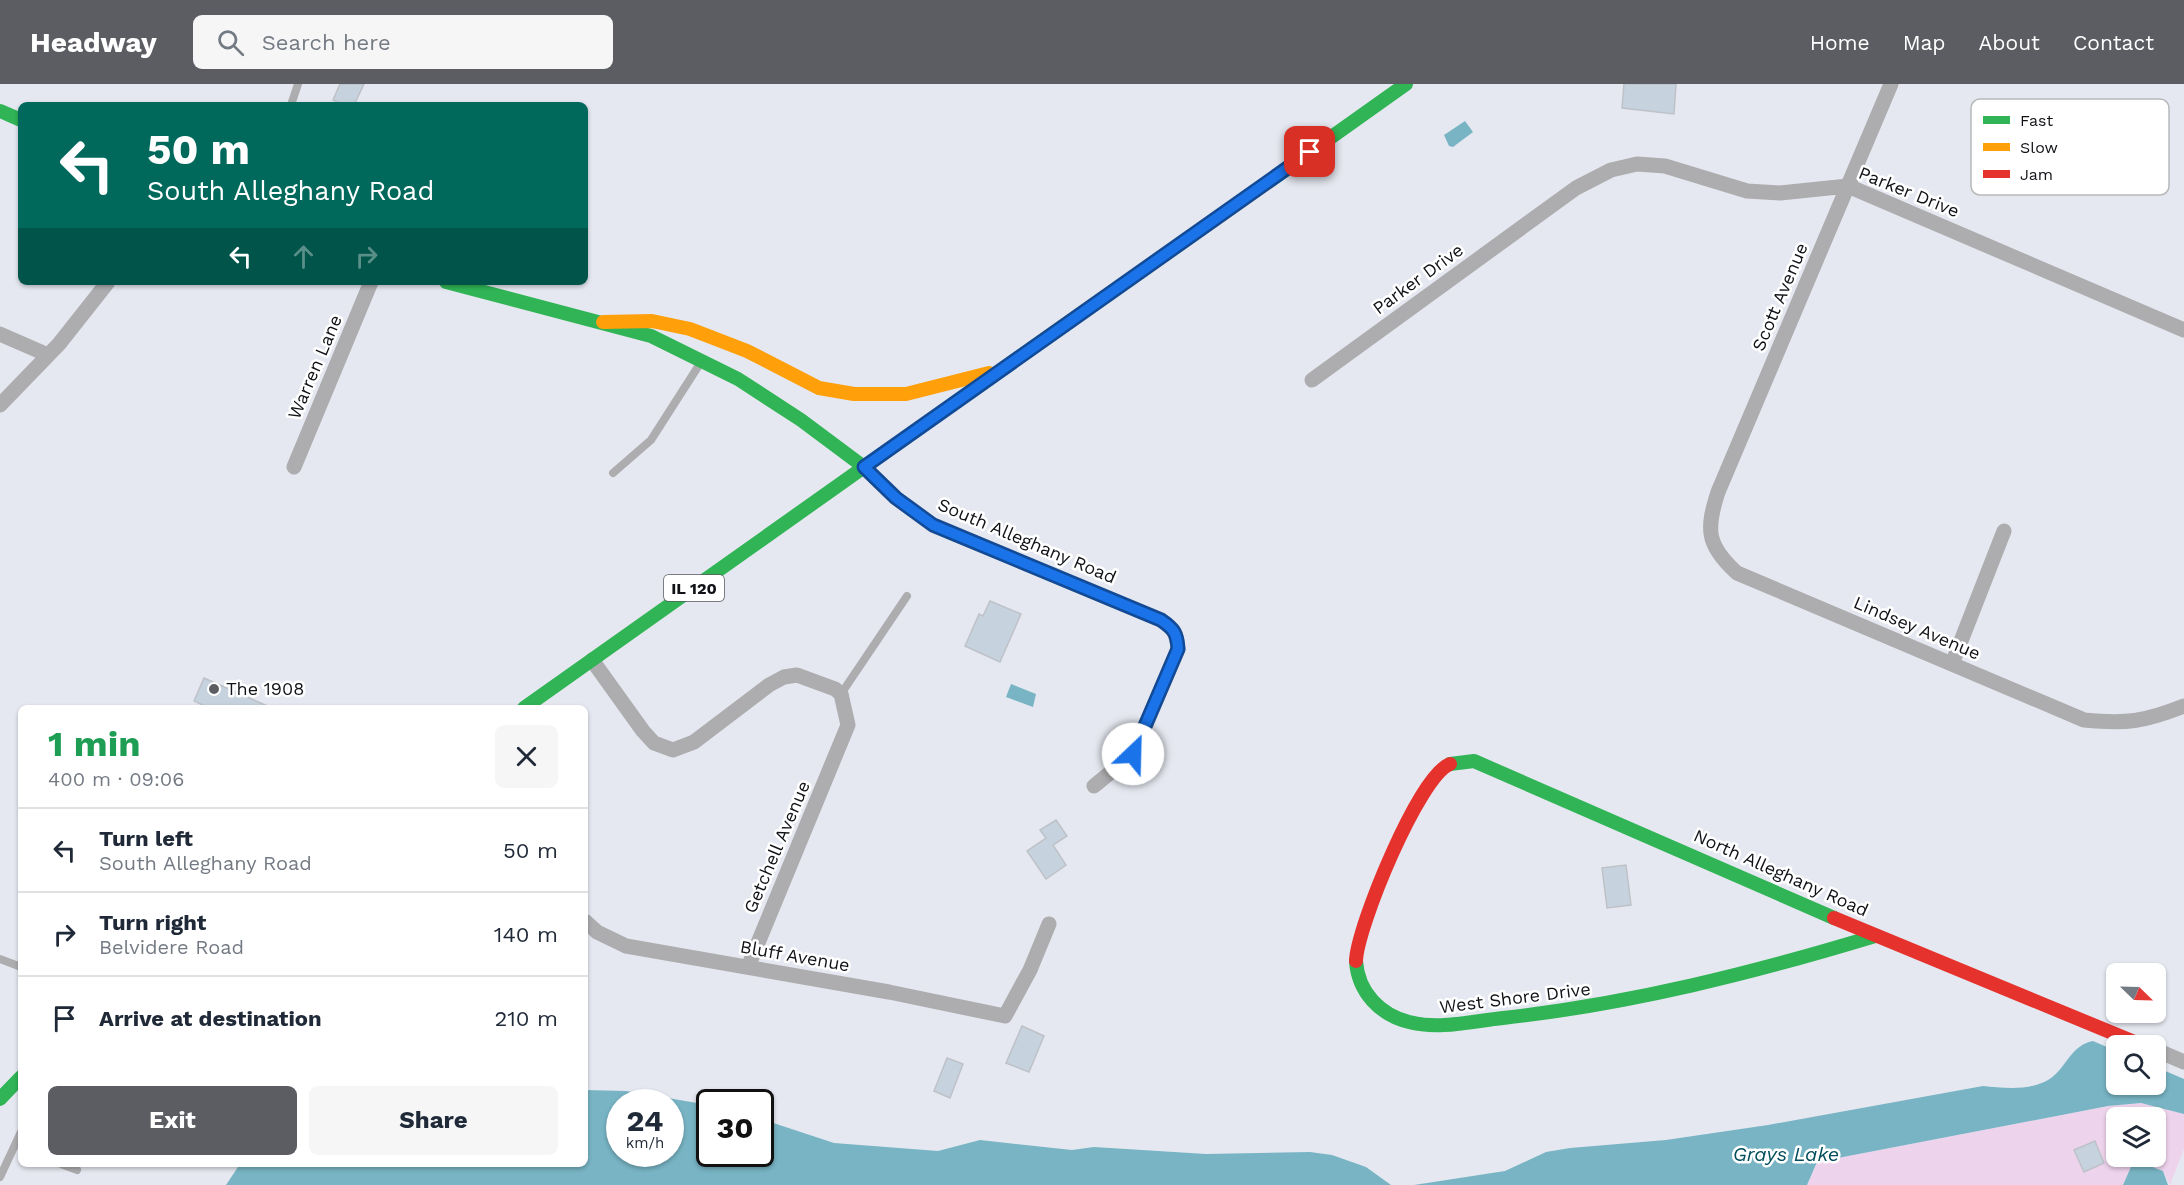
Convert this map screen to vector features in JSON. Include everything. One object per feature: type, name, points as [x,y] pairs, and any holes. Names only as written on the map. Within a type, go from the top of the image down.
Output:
[{"type":"street","name":"IL 120","points":[[528,705],[1406,84]]},
{"type":"street","name":"Scott Avenue","points":[[1709,522],[1718,492],[1848,186],[1885,86]]},
{"type":"street","points":[[0,111],[18,119]]},
{"type":"street","name":"Parker Drive","points":[[1312,380],[1576,188],[1611,170],[1637,164],[1665,166],[1747,191],[1780,193],[1848,186],[2184,330]]},
{"type":"street","points":[[0,405],[48,355],[106,285]]},
{"type":"street","name":"Warren Lane","points":[[294,467],[370,285]]},
{"type":"street","name":"South Alleghany Road","points":[[458,285],[651,336],[738,379],[801,420],[864,467],[896,498],[933,525],[1161,620],[1173,628],[1178,635],[1178,649],[1133,754],[1094,786]]},
{"type":"street","points":[[603,322],[652,321],[690,329],[747,351],[819,388],[855,394],[906,394],[1003,369]]},
{"type":"street","points":[[0,334],[48,355]]},
{"type":"street","name":"Lindsey Avenue","points":[[1709,522],[1711,541],[1724,562],[1737,573],[2084,720],[2123,724],[2142,721],[2184,706]]},
{"type":"street","points":[[1952,664],[2004,531]]},
{"type":"street","points":[[592,660],[643,731],[654,742],[673,750],[694,742],[769,685],[784,677],[797,675],[835,689],[841,694]]},
{"type":"street","name":"Getchell Avenue","points":[[748,967],[848,725],[841,694]]},
{"type":"street","name":"North Alleghany Road","points":[[1416,802],[1439,770],[1453,762],[1474,761],[1875,936],[2117,1035]]},
{"type":"street","name":"West Shore Drive","points":[[1416,802],[1361,933],[1356,958],[1361,982],[1369,999],[1386,1013],[1406,1022],[1431,1026],[1568,1012],[1704,986],[1875,936]]},
{"type":"street","name":"Bluff Avenue","points":[[588,924],[597,932],[626,946],[1005,1016],[1030,970],[1049,924]]},
{"type":"street","points":[[2166,1054],[2184,1062]]},
{"type":"street","points":[[0,1099],[18,1080]]},
{"type":"lane","points":[[292,102],[298,84]]},
{"type":"lane","points":[[613,473],[651,440],[701,361]]},
{"type":"lane","points":[[841,694],[907,596]]},
{"type":"lane","points":[[0,959],[18,966]]},
{"type":"lane","points":[[0,1177],[18,1147]]},
{"type":"lane","points":[[70,1167],[77,1170]]},
{"type":"shaded area","points":[[2141,1103],[2157,1107],[2106,1107],[2106,1167],[2131,1167],[2123,1185],[1807,1185],[1817,1162],[2108,1106]]},
{"type":"shaded area","points":[[2166,1109],[2184,1114],[2184,1149],[2170,1185],[2163,1171],[2152,1167],[2166,1167]]},
{"type":"water","points":[[1465,121],[1473,132],[1453,147],[1449,146],[1444,135]]},
{"type":"water","points":[[1011,684],[1036,694],[1033,707],[1006,697]]},
{"type":"water","name":"Grays Lake","points":[[2093,1041],[2106,1047],[2106,1095],[2166,1095],[2166,1071],[2184,1079],[2184,1114],[2166,1109],[2166,1107],[2141,1103],[2108,1106],[1817,1162],[1807,1185],[1414,1185],[1505,1171],[1546,1152],[1570,1148],[1666,1140],[1768,1125],[1983,1086],[2016,1088],[2033,1086],[2054,1076],[2073,1052],[2085,1043]]},
{"type":"water","points":[[588,1090],[606,1091],[606,1167],[684,1167],[684,1101],[696,1103],[696,1167],[774,1167],[774,1123],[834,1143],[938,1151],[980,1140],[1072,1150],[1094,1147],[1206,1154],[1310,1152],[1332,1155],[1366,1167],[1391,1185],[226,1185],[238,1167],[588,1167]]},
{"type":"water","points":[[2131,1167],[2152,1167],[2163,1171],[2168,1185],[2123,1185]]},
{"type":"building","points":[[340,84],[364,84],[355,102],[333,100]]},
{"type":"building","points":[[1624,84],[1676,84],[1674,114],[1622,108]]},
{"type":"building","points":[[990,601],[1021,614],[1000,662],[965,646],[979,614],[983,616]]},
{"type":"building","name":"The 1908","points":[[204,678],[265,705],[203,705],[194,701]]},
{"type":"building","points":[[1056,820],[1067,836],[1053,845],[1066,865],[1046,879],[1027,851],[1046,838],[1040,830]]},
{"type":"building","points":[[1626,865],[1631,905],[1607,908],[1602,868]]},
{"type":"building","points":[[1022,1026],[1044,1036],[1029,1072],[1006,1063]]},
{"type":"building","points":[[947,1058],[963,1064],[950,1098],[934,1091]]},
{"type":"building","points":[[2095,1141],[2104,1163],[2084,1172],[2074,1150]]},
{"type":"traffic: fast","points":[[1271,180],[1406,84]]},
{"type":"traffic: fast","points":[[0,111],[18,119]]},
{"type":"traffic: fast","points":[[457,285],[651,336],[738,379],[801,420],[864,467]]},
{"type":"traffic: fast","points":[[528,705],[1042,341]]},
{"type":"traffic: fast","points":[[1450,764],[1474,761],[1834,918]]},
{"type":"traffic: fast","points":[[1356,961],[1361,983],[1380,1008],[1398,1019],[1409,1022],[1444,1025],[1550,1012],[1644,996],[1737,975],[1875,936]]},
{"type":"traffic: fast","points":[[0,1099],[18,1080]]},
{"type":"traffic: slow","points":[[1042,341],[1271,180]]},
{"type":"traffic: slow","points":[[603,322],[652,321],[690,329],[747,351],[819,388],[854,394],[906,394],[989,373]]},
{"type":"traffic: jam","points":[[1356,961],[1367,918],[1392,854],[1422,795],[1437,775],[1450,764]]},
{"type":"traffic: jam","points":[[1834,918],[2117,1035]]},
{"type":"place","name":"The 1908","points":[[214,689]]},
{"type":"route","points":[[1133,754],[1166,682],[1178,649],[1178,635],[1173,628],[1161,620],[933,525],[896,498],[864,467],[1310,152]]}]
